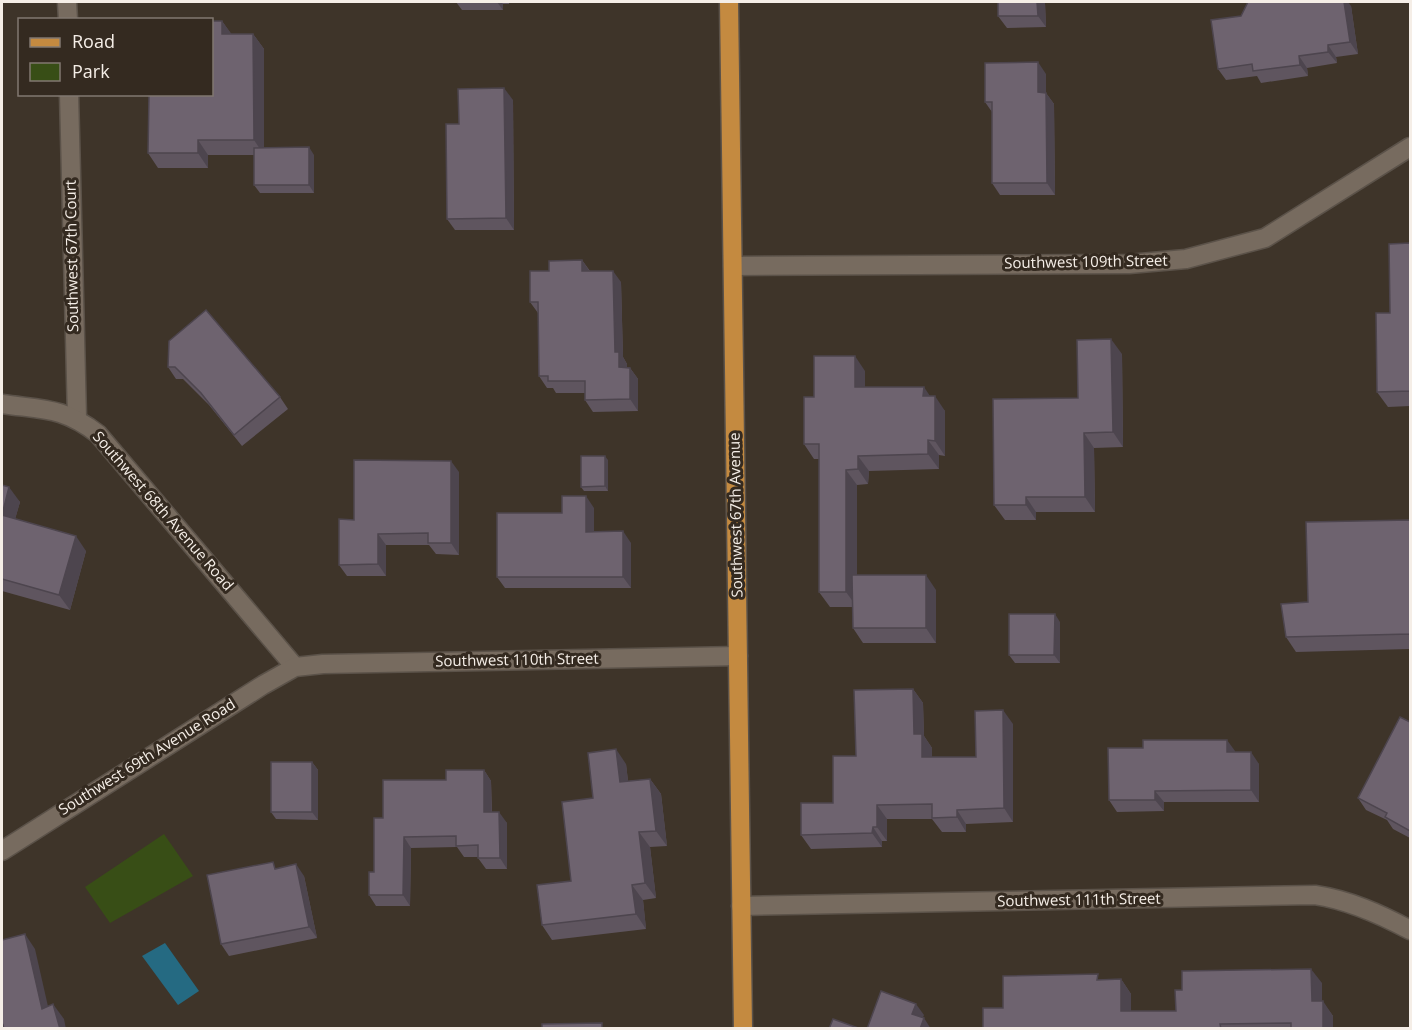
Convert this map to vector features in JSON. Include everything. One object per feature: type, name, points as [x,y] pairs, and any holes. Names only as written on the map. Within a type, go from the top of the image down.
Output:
[{"type":"main road","name":"Southwest 67th Avenue","points":[[729,2],[743,1029]]},
{"type":"street","points":[[68,2],[68,18]]},
{"type":"street","name":"Southwest 67th Court","points":[[69,96],[77,418]]},
{"type":"street","name":"Southwest 109th Street","points":[[733,266],[1130,264],[1186,259],[1265,238],[1410,147]]},
{"type":"street","name":"Southwest 68th Avenue Road","points":[[2,404],[60,411],[77,418],[98,434],[117,453],[296,668]]},
{"type":"street","name":"Southwest 110th Street","points":[[296,668],[323,664],[738,656]]},
{"type":"street","name":"Southwest 69th Avenue Road","points":[[2,851],[248,694],[296,668]]},
{"type":"street","name":"Southwest 111th Street","points":[[741,906],[1315,895],[1362,907],[1410,930]]},
{"type":"green space","points":[[164,834],[193,876],[110,923],[85,887]]},
{"type":"water","points":[[165,943],[199,991],[178,1005],[142,956]]},
{"type":"building","points":[[998,2],[1037,2],[1038,16],[998,16]]},
{"type":"building","points":[[1248,2],[1344,2],[1350,42],[1328,45],[1328,52],[1299,56],[1300,65],[1253,71],[1252,64],[1218,69],[1211,20],[1241,16]]},
{"type":"building","points":[[213,21],[222,21],[222,34],[253,34],[254,140],[198,140],[198,153],[148,153],[149,96],[213,96]]},
{"type":"building","points":[[1038,62],[1038,92],[1046,93],[1047,183],[992,183],[992,102],[985,102],[985,63]]},
{"type":"building","points":[[504,88],[506,218],[447,219],[446,124],[459,124],[458,89]]},
{"type":"building","points":[[309,147],[309,185],[254,185],[254,148]]},
{"type":"building","points":[[1410,243],[1410,391],[1377,392],[1376,313],[1390,313],[1389,244]]},
{"type":"building","points":[[582,260],[582,271],[613,271],[615,352],[619,352],[619,367],[630,368],[630,399],[585,400],[585,381],[548,381],[548,376],[539,376],[538,302],[530,302],[530,271],[549,271],[549,261]]},
{"type":"building","points":[[206,310],[280,397],[234,435],[201,393],[175,367],[168,367],[169,341]]},
{"type":"building","points":[[1111,339],[1113,432],[1084,433],[1085,497],[1026,497],[1026,505],[994,505],[993,399],[1078,398],[1077,340]]},
{"type":"building","points":[[814,356],[855,356],[855,387],[924,387],[923,396],[935,396],[935,441],[928,440],[928,454],[858,456],[858,469],[846,470],[846,592],[819,592],[819,444],[804,444],[804,397],[814,397]]},
{"type":"building","points":[[581,456],[605,456],[605,486],[581,487]]},
{"type":"building","points":[[354,460],[451,461],[451,543],[428,543],[428,533],[378,534],[378,564],[339,565],[339,519],[354,520]]},
{"type":"building","points":[[2,485],[9,487],[2,515]]},
{"type":"building","points":[[562,496],[586,496],[586,532],[623,531],[623,577],[497,577],[497,513],[562,513]]},
{"type":"building","points":[[2,515],[76,536],[59,595],[2,579]]},
{"type":"building","points":[[1410,520],[1410,634],[1286,637],[1281,604],[1308,602],[1306,522]]},
{"type":"building","points":[[852,575],[926,575],[926,628],[853,628]]},
{"type":"building","points":[[1009,614],[1055,614],[1054,655],[1009,655]]},
{"type":"building","points":[[913,689],[914,734],[922,734],[922,757],[976,757],[975,711],[1003,710],[1004,808],[957,810],[957,817],[932,818],[932,804],[877,805],[877,827],[873,827],[872,833],[801,835],[801,803],[833,803],[833,756],[856,756],[854,690]]},
{"type":"building","points":[[1400,717],[1410,722],[1410,831],[1385,817],[1387,813],[1358,798]]},
{"type":"building","points":[[1143,740],[1227,740],[1227,752],[1251,752],[1251,790],[1155,791],[1155,800],[1109,800],[1108,748],[1143,748]]},
{"type":"building","points":[[616,749],[620,782],[650,779],[656,831],[639,832],[645,883],[632,885],[636,914],[542,925],[537,885],[571,881],[562,802],[593,798],[588,753]]},
{"type":"building","points":[[271,762],[312,762],[312,812],[271,812]]},
{"type":"building","points":[[446,770],[484,770],[484,812],[499,812],[500,858],[478,858],[478,845],[456,846],[456,836],[404,837],[403,895],[369,895],[369,872],[374,872],[374,818],[383,818],[383,780],[446,780]]},
{"type":"building","points":[[273,862],[275,869],[296,864],[309,927],[221,944],[207,875]]},
{"type":"building","points":[[25,934],[42,1009],[53,1004],[60,1029],[4,1029],[2,1026],[2,940]]},
{"type":"building","points":[[1311,969],[1312,1001],[1323,1001],[1323,1029],[1291,1029],[1291,1023],[1220,1024],[1221,1029],[983,1029],[983,1008],[1003,1008],[1003,976],[1098,974],[1097,980],[1121,979],[1121,1011],[1176,1011],[1175,990],[1182,990],[1182,971]]},
{"type":"building","points":[[881,991],[916,1004],[912,1014],[924,1018],[920,1029],[867,1029]]},
{"type":"building","points":[[833,1019],[861,1029],[829,1029]]},
{"type":"building","points":[[602,1023],[602,1029],[542,1029],[542,1024]]}]
